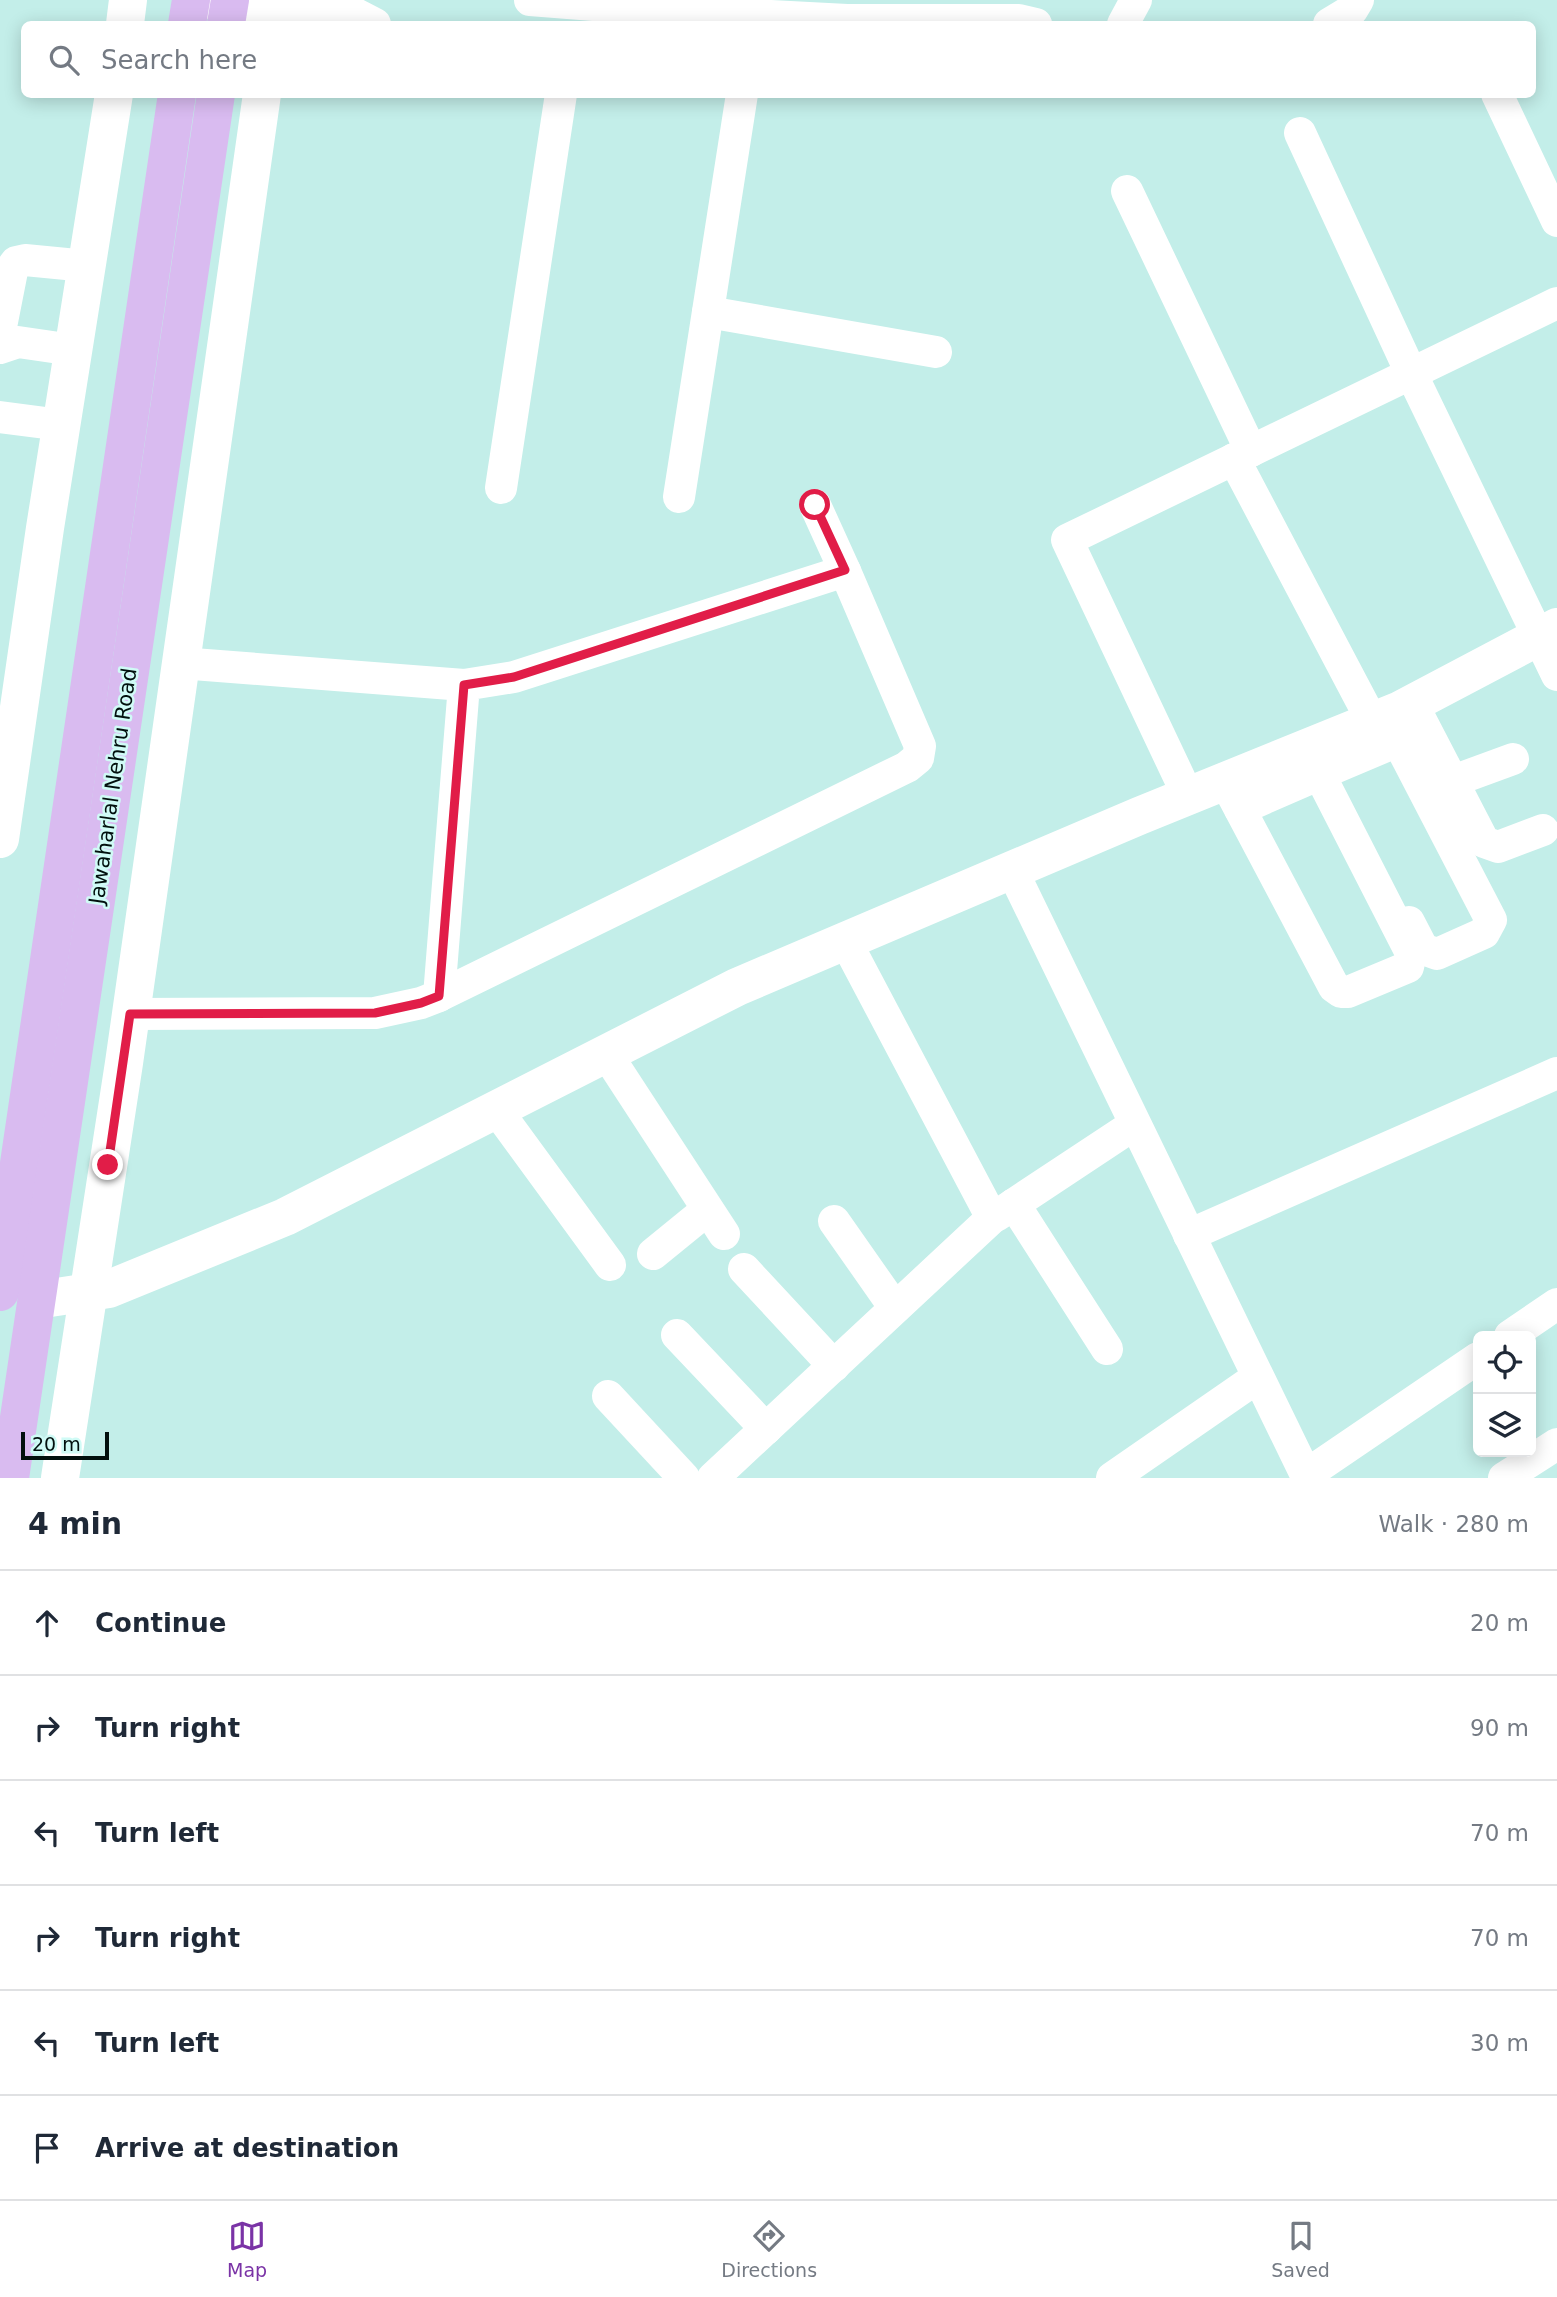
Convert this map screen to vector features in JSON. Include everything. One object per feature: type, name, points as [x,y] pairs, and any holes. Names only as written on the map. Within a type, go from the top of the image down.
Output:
[{"type":"main road","points":[[188,21],[191,0]]},
{"type":"main road","name":"Jawaharlal Nehru Road","points":[[0,1292],[176,98]]},
{"type":"main road","name":"Jawaharlal Nehru Road","points":[[10,1478],[215,98]]},
{"type":"street","points":[[125,21],[128,0]]},
{"type":"street","points":[[530,0],[849,10],[1023,21]]},
{"type":"street","points":[[1126,21],[1136,0]]},
{"type":"street","points":[[1334,21],[1352,10],[1357,0]]},
{"type":"street","points":[[224,6],[365,12]]},
{"type":"street","points":[[0,839],[6,754],[113,98]]},
{"type":"street","points":[[60,1478],[124,1063],[261,98]]},
{"type":"street","points":[[501,488],[560,98]]},
{"type":"street","points":[[679,497],[741,98]]},
{"type":"street","points":[[1499,98],[1557,221]]},
{"type":"street","points":[[1300,133],[1411,373],[1548,631],[1557,675]]},
{"type":"street","points":[[1127,191],[1242,455],[1392,720],[1491,920],[1484,933],[1437,954],[1423,949],[1317,760]]},
{"type":"street","points":[[0,332],[16,262],[25,260],[87,266]]},
{"type":"street","points":[[1188,796],[1068,540],[1557,303]]},
{"type":"street","points":[[708,312],[936,352]]},
{"type":"street","points":[[0,348],[18,342],[73,350]]},
{"type":"street","points":[[0,417],[61,425]]},
{"type":"street","points":[[130,1014],[375,1013],[421,1003],[907,767],[918,758],[920,746],[815,505]]},
{"type":"street","points":[[180,663],[464,685],[514,677],[845,570]]},
{"type":"street","points":[[37,1300],[109,1289],[285,1217],[737,987],[1188,796],[1233,795],[1317,760],[1548,631]]},
{"type":"street","points":[[439,996],[464,685]]},
{"type":"street","points":[[1392,720],[1453,781],[1484,842],[1498,847],[1543,830]]},
{"type":"street","points":[[1453,781],[1513,759]]},
{"type":"street","points":[[1233,795],[1334,987],[1341,992],[1348,992],[1403,970],[1411,962],[1411,953],[1317,760]]},
{"type":"street","points":[[1012,870],[1306,1477],[1473,1361]]},
{"type":"street","points":[[845,940],[1003,1211],[1107,1349]]},
{"type":"street","points":[[606,1053],[715,1222],[653,1254]]},
{"type":"street","points":[[1189,1235],[1557,1073]]},
{"type":"street","points":[[496,1109],[610,1265]]},
{"type":"street","points":[[713,1478],[1003,1211],[1135,1124]]},
{"type":"street","points":[[834,1221],[895,1308]]},
{"type":"street","points":[[744,1269],[834,1366]]},
{"type":"street","points":[[1517,1331],[1557,1304]]},
{"type":"street","points":[[677,1335],[766,1429]]},
{"type":"street","points":[[1112,1478],[1258,1377]]},
{"type":"street","points":[[608,1396],[684,1478]]},
{"type":"street","points":[[1504,1478],[1557,1444]]},
{"type":"route","points":[[108,1165],[130,1014],[375,1013],[421,1003],[439,996],[464,685],[514,677],[845,570],[815,505]]}]
